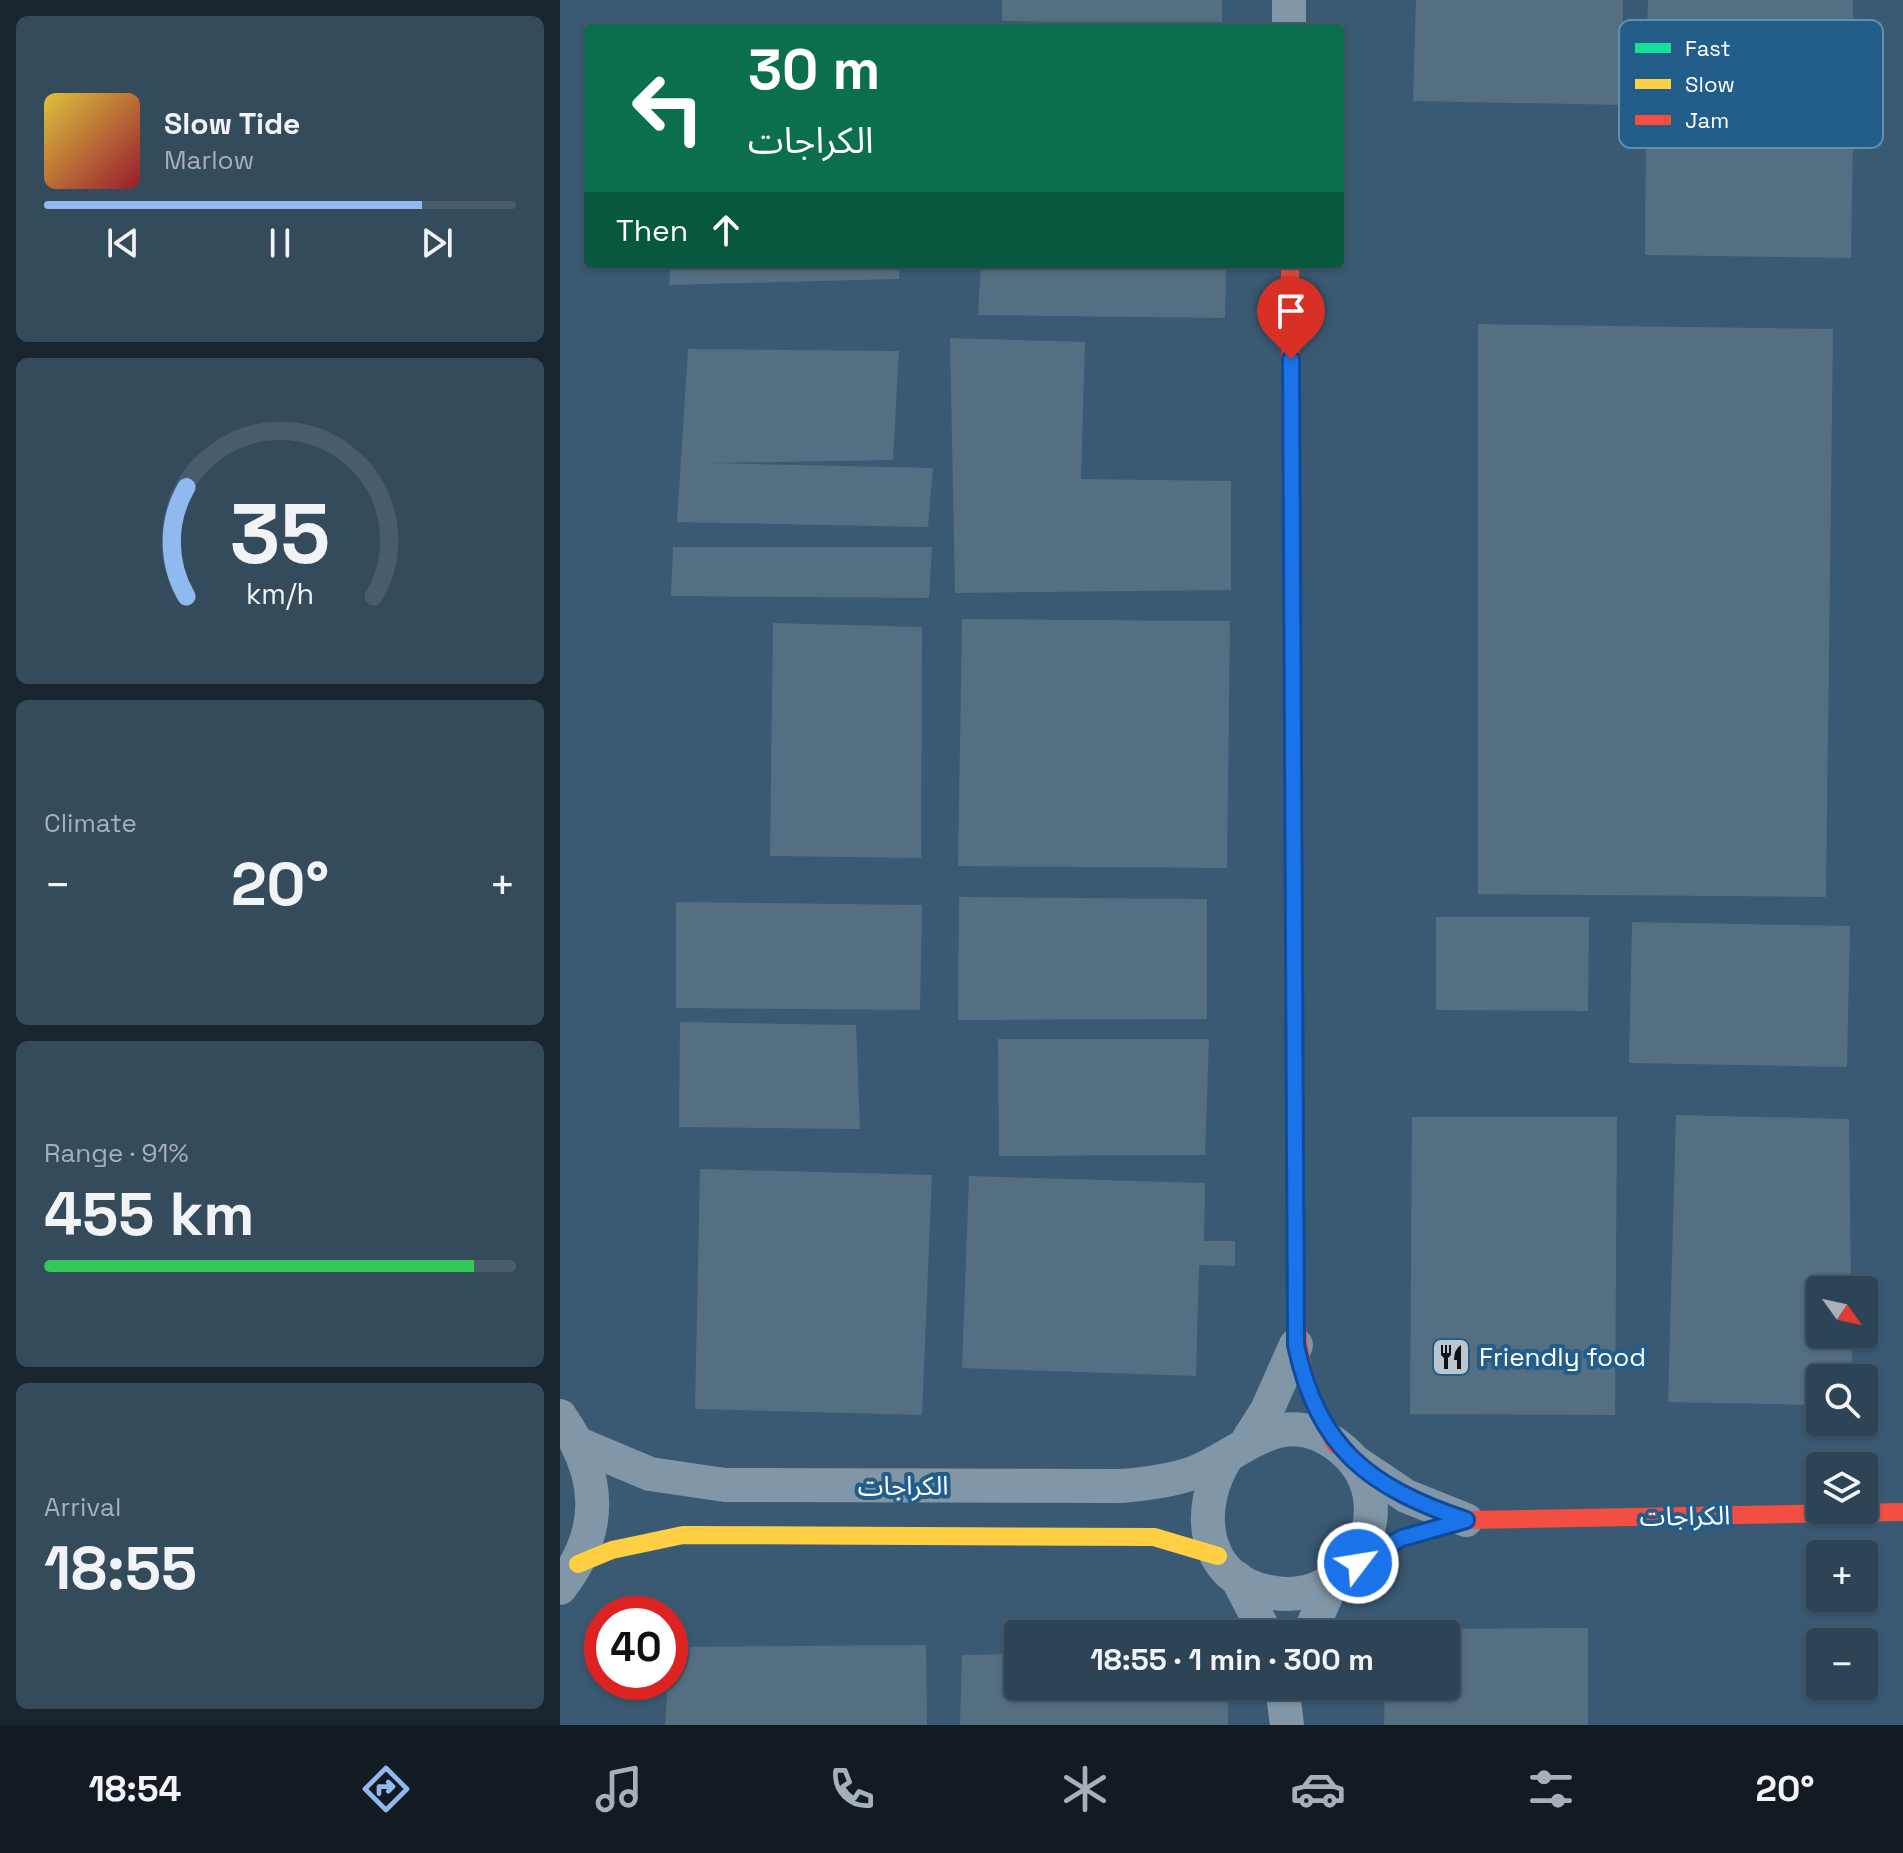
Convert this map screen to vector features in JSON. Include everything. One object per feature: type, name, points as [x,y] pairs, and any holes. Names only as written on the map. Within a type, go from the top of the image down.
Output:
[{"type":"street","points":[[1289,0],[1289,24]]},
{"type":"street","points":[[1290,268],[1296,1345],[1304,1380],[1317,1414],[1367,1487],[1370,1518],[1363,1548],[1338,1578],[1316,1620]]},
{"type":"street","points":[[1258,1620],[1208,1532],[1206,1505],[1212,1479],[1267,1410],[1296,1345]]},
{"type":"street","points":[[560,1416],[581,1445],[593,1484],[592,1525],[569,1576]]},
{"type":"street","points":[[1238,1448],[1277,1431],[1308,1432],[1344,1452]]},
{"type":"street","name":"الكراجات","points":[[581,1445],[650,1474],[725,1485],[1122,1486],[1158,1483],[1194,1473],[1238,1448]]},
{"type":"street","name":"الكراجات","points":[[1344,1452],[1406,1496],[1466,1520]]},
{"type":"street","name":"الكراجات","points":[[1338,1578],[1402,1538],[1466,1520],[1903,1512]]},
{"type":"street","name":"الكراجات","points":[[569,1576],[647,1540],[695,1535],[1154,1537],[1227,1567]]},
{"type":"street","points":[[1227,1567],[1259,1590],[1284,1595],[1309,1593],[1338,1578]]},
{"type":"building","points":[[1002,0],[1222,0],[1222,24],[1002,21]]},
{"type":"building","points":[[1416,0],[1623,0],[1623,20],[1619,20],[1619,105],[1413,101]]},
{"type":"building","points":[[1648,0],[1853,0],[1853,20],[1647,20]]},
{"type":"building","points":[[1646,148],[1853,148],[1851,258],[1645,255]]},
{"type":"building","points":[[671,268],[900,268],[899,279],[669,285]]},
{"type":"building","points":[[981,268],[1226,268],[1225,318],[978,315]]},
{"type":"building","points":[[1478,324],[1833,329],[1826,897],[1478,894]]},
{"type":"building","points":[[950,338],[1085,342],[1081,479],[1231,481],[1231,590],[955,593]]},
{"type":"building","points":[[688,349],[899,351],[893,460],[710,463],[933,468],[928,527],[677,522]]},
{"type":"building","points":[[673,547],[932,547],[929,598],[671,596]]},
{"type":"building","points":[[962,619],[1230,621],[1227,868],[958,866]]},
{"type":"building","points":[[773,623],[922,627],[921,858],[770,856]]},
{"type":"building","points":[[959,897],[1207,899],[1207,1019],[958,1020]]},
{"type":"building","points":[[676,902],[922,905],[920,1010],[676,1008]]},
{"type":"building","points":[[1436,917],[1589,917],[1588,1011],[1436,1010]]},
{"type":"building","points":[[1632,922],[1850,926],[1847,1067],[1629,1063]]},
{"type":"building","points":[[680,1022],[856,1025],[860,1129],[679,1127]]},
{"type":"building","points":[[998,1039],[1209,1039],[1205,1155],[999,1156]]},
{"type":"building","points":[[1676,1115],[1849,1119],[1851,1276],[1806,1276],[1806,1348],[1852,1348],[1852,1364],[1806,1364],[1806,1405],[1668,1402]]},
{"type":"building","points":[[1412,1117],[1617,1117],[1615,1415],[1410,1414]]},
{"type":"building","points":[[700,1169],[932,1175],[922,1415],[695,1409]]},
{"type":"building","points":[[969,1176],[1205,1183],[1204,1241],[1235,1241],[1235,1266],[1199,1265],[1196,1376],[962,1368]]},
{"type":"building","points":[[1588,1628],[1588,1725],[1384,1725],[1385,1700],[1460,1700],[1460,1629]]},
{"type":"building","points":[[926,1645],[927,1725],[665,1725],[667,1700],[688,1700],[688,1647]]},
{"type":"building","points":[[1004,1654],[1004,1700],[1228,1700],[1228,1725],[960,1725],[962,1655]]},
{"type":"traffic: fast","points":[[1294,938],[1296,1274]]},
{"type":"traffic: slow","points":[[578,1564],[612,1550],[683,1535],[1154,1537],[1218,1556]]},
{"type":"traffic: jam","points":[[1290,268],[1294,938]]},
{"type":"traffic: jam","points":[[1296,1274],[1302,1362],[1314,1401],[1336,1445]]},
{"type":"traffic: jam","points":[[1345,1573],[1402,1538],[1466,1520],[1903,1512]]},
{"type":"place","name":"Friendly food","points":[[1451,1357]]},
{"type":"route","points":[[1291,359],[1296,1345],[1304,1380],[1317,1414],[1336,1445],[1378,1479],[1406,1496],[1466,1520],[1402,1538],[1358,1563]]}]
